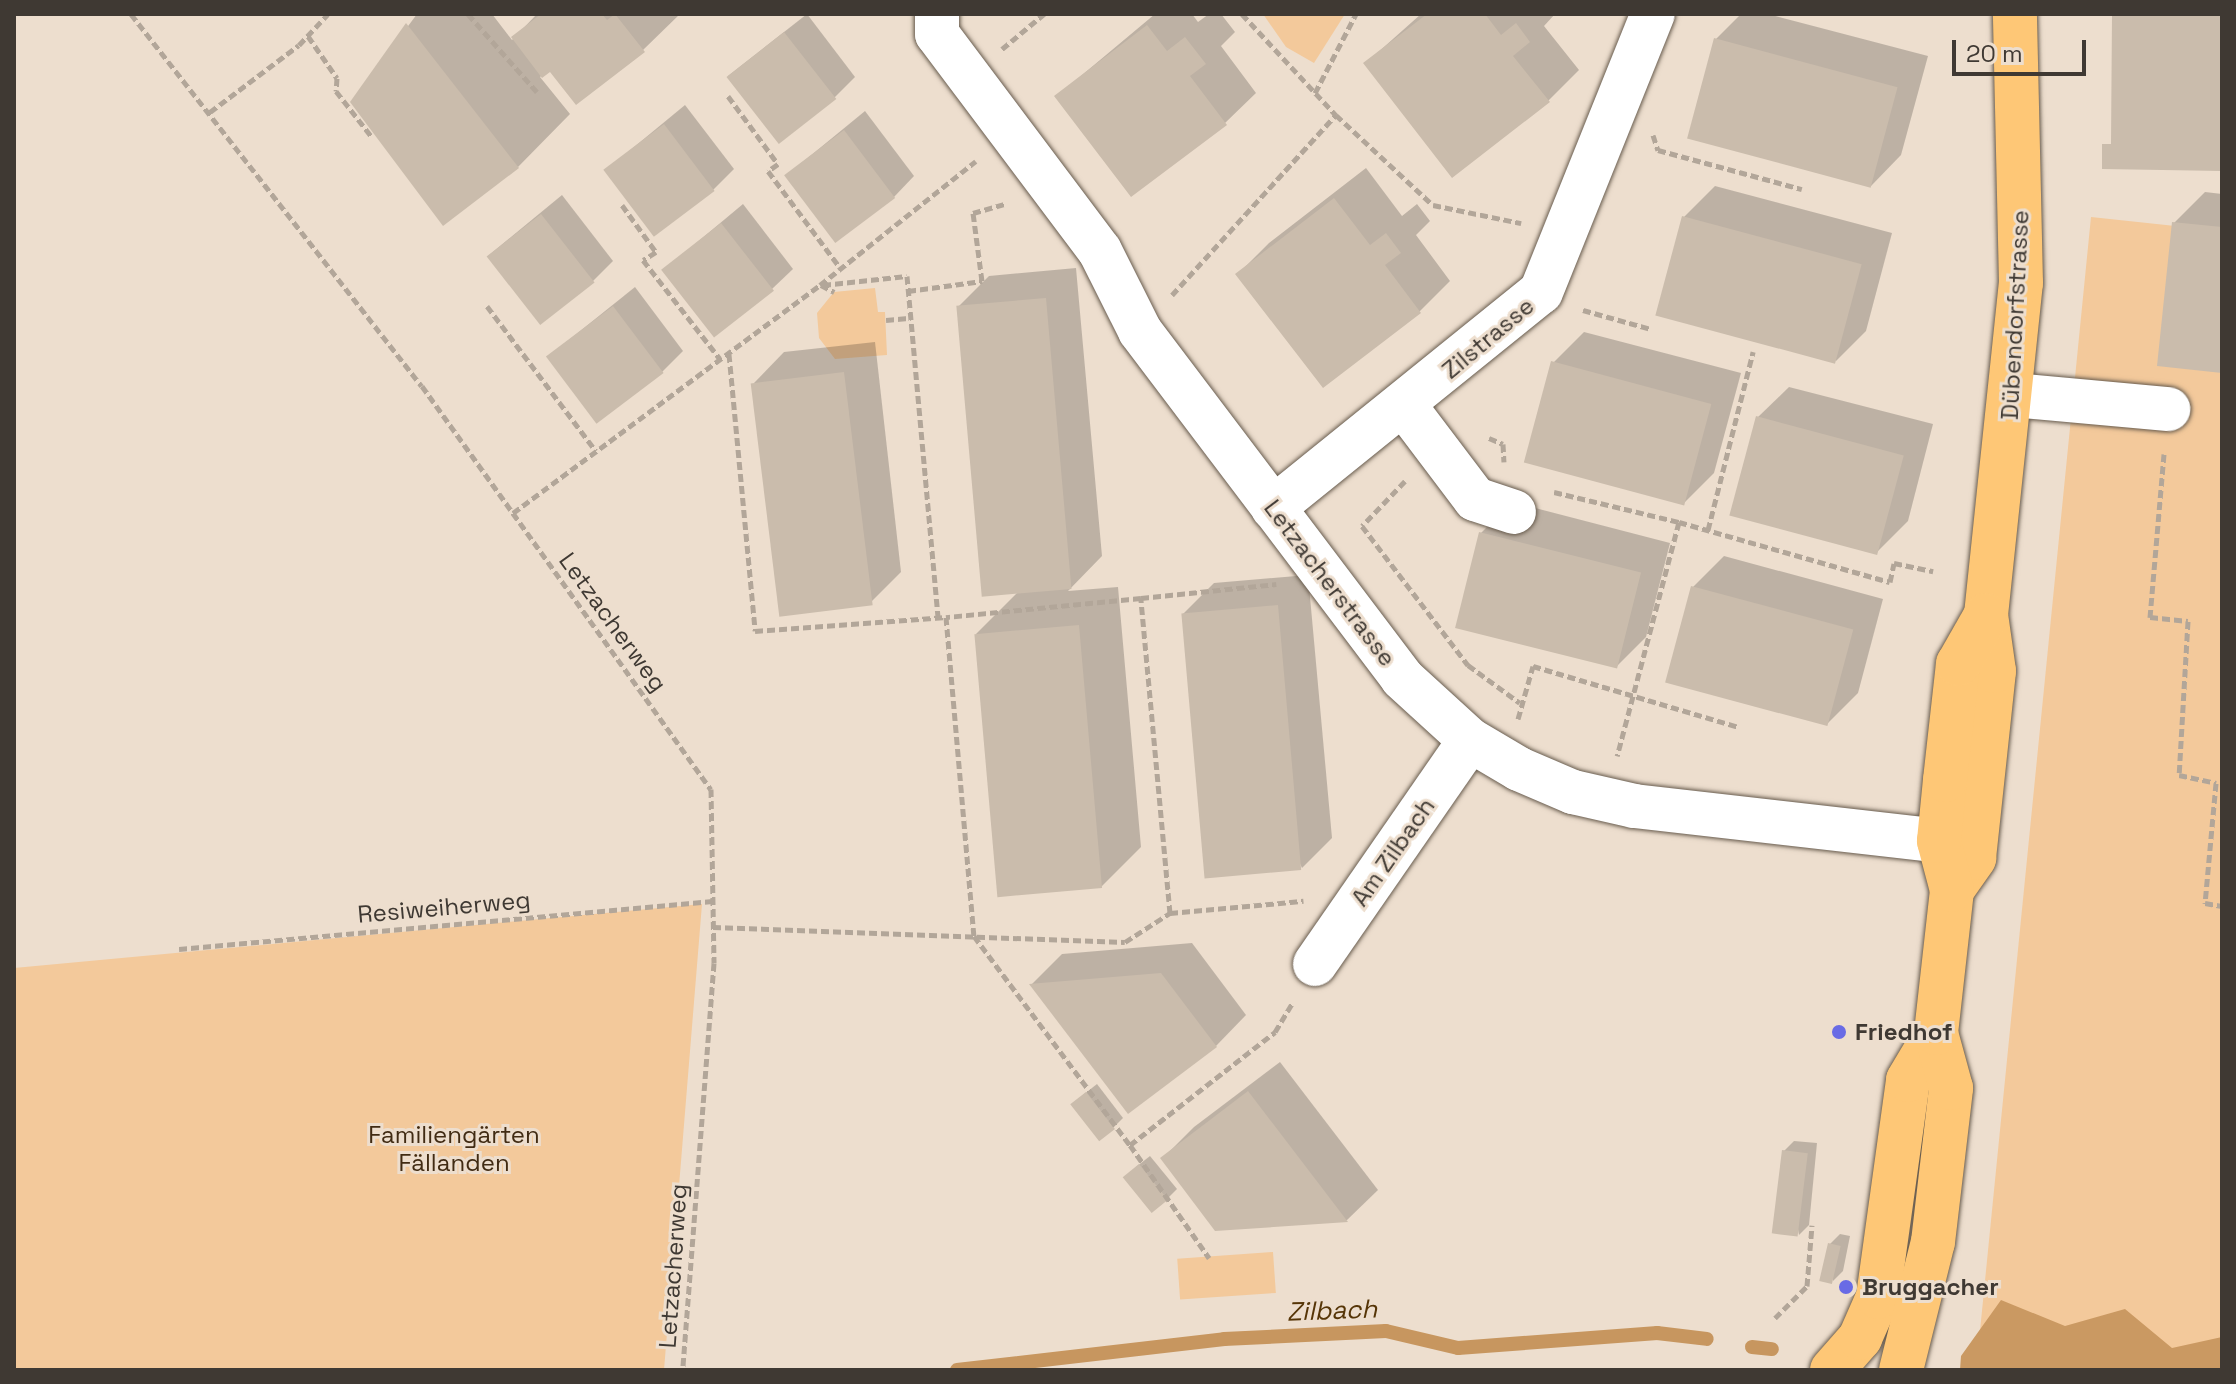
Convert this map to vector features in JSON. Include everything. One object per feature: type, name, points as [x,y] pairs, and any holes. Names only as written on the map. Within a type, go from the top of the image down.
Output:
[{"type":"main road","name":"Dübendorfstrasse","points":[[1952,890],[1974,858],[1994,671],[1986,615],[2013,395],[2022,181],[2015,14]]},
{"type":"main road","name":"Dübendorfstrasse","points":[[1901,1370],[1924,1291],[1945,1166],[1951,1088],[1936,1033],[1952,890],[1939,841],[1958,664],[1986,615]]},
{"type":"main road","name":"Dübendorfstrasse","points":[[1832,1370],[1860,1338],[1878,1297],[1908,1080],[1936,1033]]},
{"type":"street","name":"Letzacherstrasse","points":[[937,14],[937,34],[1100,251],[1140,331],[1402,678],[1470,740],[1519,769],[1573,792],[1634,806],[1939,841]]},
{"type":"street","name":"Zilstrasse","points":[[1273,508],[1541,292],[1653,14]]},
{"type":"street","points":[[2013,395],[2168,409]]},
{"type":"street","points":[[1404,405],[1475,499],[1531,501]]},
{"type":"street","name":"Am Zilbach","points":[[1315,964],[1470,740]]},
{"type":"path","name":"Letzacherweg","points":[[131,14],[422,386],[711,789],[713,927],[683,1370]]},
{"type":"path","points":[[210,112],[307,36],[328,14]]},
{"type":"path","points":[[468,14],[537,92]]},
{"type":"path","points":[[1002,49],[1044,14]]},
{"type":"path","points":[[1242,14],[1336,115],[1433,205],[1534,226]]},
{"type":"path","points":[[1315,93],[1356,14]]},
{"type":"path","points":[[307,36],[337,78],[336,91],[372,137]]},
{"type":"path","points":[[1625,87],[1641,94],[1658,150],[1802,189]]},
{"type":"path","points":[[728,96],[778,164],[768,171],[841,269]]},
{"type":"path","points":[[1140,331],[1336,115]]},
{"type":"path","points":[[513,513],[841,269],[1011,133]]},
{"type":"path","points":[[908,291],[982,281],[973,213],[1054,189]]},
{"type":"path","points":[[622,205],[656,252],[643,260],[720,359]]},
{"type":"path","points":[[820,285],[907,276],[974,936],[1130,1145],[1209,1258]]},
{"type":"path","points":[[820,285],[834,292]]},
{"type":"path","points":[[1541,292],[1565,304],[1651,329]]},
{"type":"path","points":[[487,306],[596,451]]},
{"type":"path","points":[[886,320],[911,318]]},
{"type":"path","points":[[1708,530],[1753,352]]},
{"type":"path","points":[[729,354],[755,631],[942,617],[1270,585]]},
{"type":"path","points":[[2168,409],[2150,617],[2188,621],[2179,775],[2216,783],[2205,903],[2222,906]]},
{"type":"path","points":[[1483,430],[1503,444],[1504,468]]},
{"type":"path","points":[[1436,448],[1362,526],[1468,665],[1520,703]]},
{"type":"path","points":[[1531,501],[1679,522],[1890,582],[1894,563],[1933,571]]},
{"type":"path","points":[[1619,750],[1679,522]]},
{"type":"path","points":[[1141,598],[1170,913]]},
{"type":"path","points":[[1506,717],[1518,724],[1520,703],[1533,666],[1739,727]]},
{"type":"path","points":[[1601,758],[1630,764]]},
{"type":"path","points":[[713,927],[1125,942],[1170,913],[1301,900],[1346,920]]},
{"type":"path","name":"Resiweiherweg","points":[[179,949],[713,901]]},
{"type":"path","points":[[1130,1145],[1275,1032],[1315,964]]},
{"type":"path","points":[[1775,1318],[1807,1286],[1812,1225]]},
{"type":"path","points":[[1610,1370],[1633,1370]]},
{"type":"green space","points":[[1263,14],[1345,14],[1314,63],[1286,47]]},
{"type":"green space","points":[[2091,217],[2222,231],[2222,1353],[1977,1361]]},
{"type":"green space","points":[[875,288],[878,312],[885,312],[887,355],[835,359],[819,338],[817,313],[834,292]]},
{"type":"green space","name":"Familiengärten Fällanden","points":[[702,904],[664,1370],[14,1370],[14,968]]},
{"type":"green space","points":[[1273,1252],[1276,1293],[1180,1300],[1177,1259]]},
{"type":"shaded area","points":[[2001,1300],[2065,1326],[2125,1309],[2172,1348],[2222,1337],[2222,1370],[1960,1370],[1961,1356]]},
{"type":"building","points":[[541,14],[602,14],[607,20],[615,14],[645,52],[576,105],[550,72],[542,78],[511,37]]},
{"type":"building","points":[[1427,14],[1485,14],[1501,35],[1516,23],[1530,42],[1513,56],[1550,102],[1452,178],[1363,63]]},
{"type":"building","points":[[2112,14],[2222,14],[2222,171],[2102,169],[2102,144],[2111,144]]},
{"type":"building","points":[[406,23],[519,168],[443,226],[350,102]]},
{"type":"building","points":[[1147,25],[1167,51],[1185,37],[1206,64],[1190,76],[1227,125],[1131,197],[1054,96]]},
{"type":"building","points":[[784,32],[836,99],[779,144],[726,77]]},
{"type":"building","points":[[1714,38],[1898,87],[1871,188],[1687,138]]},
{"type":"building","points":[[664,124],[715,191],[654,237],[603,170]]},
{"type":"building","points":[[844,130],[895,198],[835,243],[784,175]]},
{"type":"building","points":[[1334,198],[1370,245],[1386,233],[1401,253],[1385,265],[1421,313],[1323,388],[1235,274]]},
{"type":"building","points":[[541,214],[595,283],[540,325],[487,256]]},
{"type":"building","points":[[1682,216],[1862,264],[1835,364],[1655,315]]},
{"type":"building","points":[[2172,222],[2222,227],[2222,373],[2157,366]]},
{"type":"building","points":[[721,223],[774,291],[714,338],[661,270]]},
{"type":"building","points":[[1046,298],[1071,589],[982,597],[956,306]]},
{"type":"building","points":[[613,306],[664,373],[596,424],[546,357]]},
{"type":"building","points":[[1551,361],[1711,404],[1684,505],[1524,462]]},
{"type":"building","points":[[844,372],[873,605],[779,617],[751,383]]},
{"type":"building","points":[[1756,416],[1904,456],[1877,555],[1729,515]]},
{"type":"building","points":[[1479,532],[1641,572],[1617,668],[1455,628]]},
{"type":"building","points":[[1691,586],[1853,629],[1827,726],[1665,683]]},
{"type":"building","points":[[1278,605],[1301,870],[1205,878],[1181,613]]},
{"type":"building","points":[[1079,625],[1102,888],[997,897],[974,634]]},
{"type":"building","points":[[1161,973],[1217,1047],[1128,1114],[1029,984]]},
{"type":"building","points":[[1248,1091],[1348,1222],[1215,1231],[1160,1158]]},
{"type":"building","points":[[1086,1092],[1115,1129],[1099,1141],[1070,1104]]},
{"type":"building","points":[[1782,1150],[1808,1153],[1798,1237],[1772,1233]]},
{"type":"building","points":[[1139,1164],[1168,1200],[1152,1213],[1123,1177]]},
{"type":"building","points":[[1828,1243],[1841,1246],[1832,1284],[1819,1281]]},
{"type":"waterway","name":"Zilbach","points":[[957,1370],[1224,1339],[1386,1331],[1458,1348],[1657,1333],[1707,1339]]},
{"type":"waterway","name":"Zilbach","points":[[1752,1347],[1772,1349]]},
{"type":"place","name":"Friedhof","points":[[1839,1032]]},
{"type":"place","name":"Bruggacher","points":[[1846,1287]]}]
